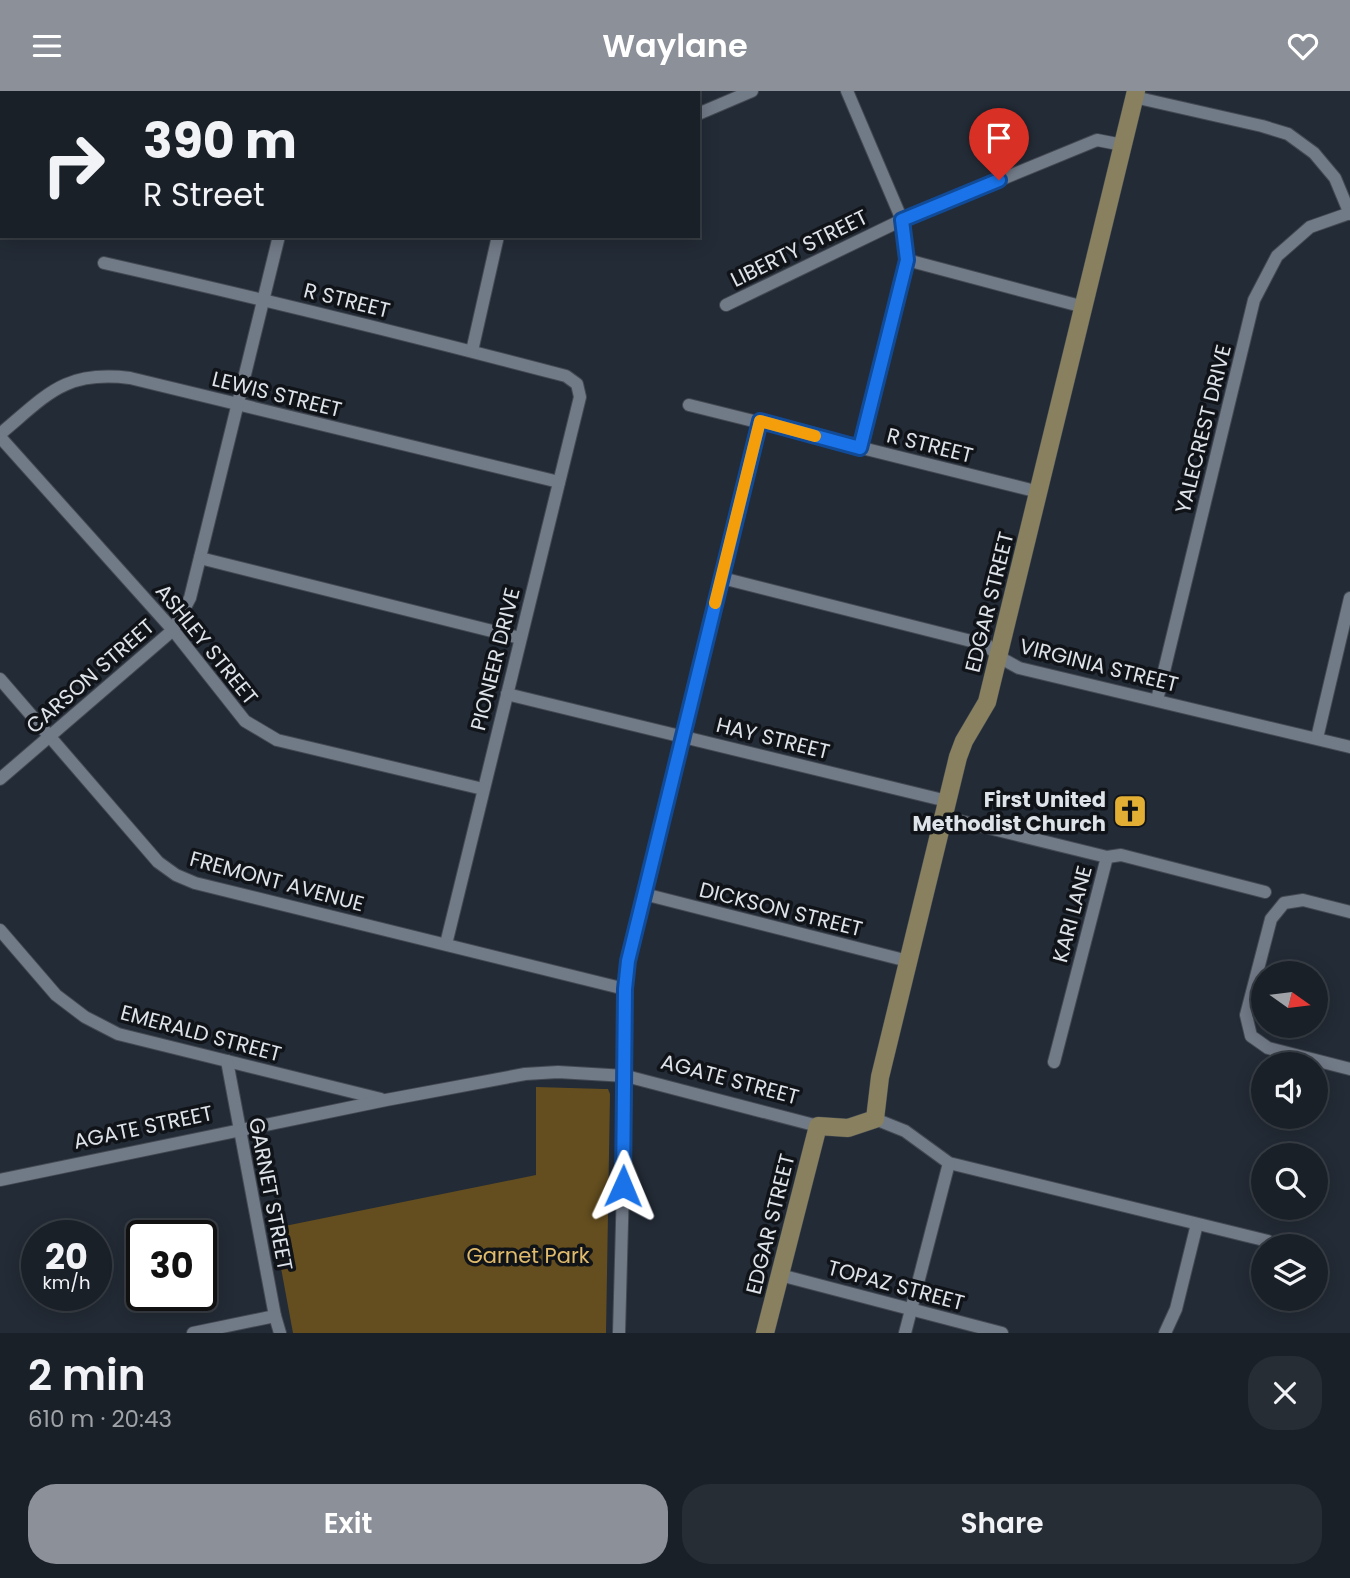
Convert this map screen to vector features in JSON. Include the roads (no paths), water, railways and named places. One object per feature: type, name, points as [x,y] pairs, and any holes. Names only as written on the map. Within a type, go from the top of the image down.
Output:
[{"type":"street","points":[[700,113],[752,91]]},
{"type":"street","points":[[848,91],[902,220],[907,260],[860,448]]},
{"type":"street","points":[[1135,94],[1289,134],[1314,153],[1335,178],[1350,213]]},
{"type":"street","name":"EDGAR STREET","points":[[874,1119],[880,1077],[958,757],[964,741],[987,702],[1135,94]]},
{"type":"street","name":"LIBERTY STREET","points":[[726,305],[902,220],[1097,140],[1123,145]]},
{"type":"street","name":"YALECREST DRIVE","points":[[1157,700],[1254,300],[1277,256],[1310,227],[1350,213]]},
{"type":"street","points":[[173,630],[190,598],[278,238]]},
{"type":"street","points":[[472,351],[498,238]]},
{"type":"street","points":[[907,260],[1084,307]]},
{"type":"street","name":"R STREET","points":[[104,263],[472,351],[566,376],[577,384]]},
{"type":"street","name":"LEWIS STREET","points":[[0,435],[53,389],[79,379],[104,375],[131,378],[559,482]]},
{"type":"street","name":"PIONEER DRIVE","points":[[446,944],[580,397],[577,384]]},
{"type":"street","name":"R STREET","points":[[689,405],[1039,492]]},
{"type":"street","points":[[619,1333],[626,1076],[625,989],[628,961],[760,421]]},
{"type":"street","name":"ASHLEY STREET","points":[[0,435],[173,630],[245,721],[277,740],[483,789]]},
{"type":"street","points":[[200,558],[520,638]]},
{"type":"street","name":"VIRGINIA STREET","points":[[722,578],[987,645],[999,657],[1019,668],[1350,747]]},
{"type":"street","points":[[1317,738],[1350,599]]},
{"type":"street","name":"CARSON STREET","points":[[0,779],[173,630]]},
{"type":"street","name":"FREMONT AVENUE","points":[[0,679],[158,862],[176,875],[195,883],[625,989]]},
{"type":"street","name":"HAY STREET","points":[[507,694],[683,736],[945,809]]},
{"type":"street","name":"KARI LANE","points":[[945,809],[1107,857],[1054,1062]]},
{"type":"street","points":[[1107,857],[1121,855],[1265,892]]},
{"type":"street","name":"DICKSON STREET","points":[[644,894],[908,961]]},
{"type":"street","points":[[1350,912],[1303,900],[1284,902],[1271,919],[1246,1015],[1251,1035],[1268,1048],[1350,1069]]},
{"type":"street","name":"EMERALD STREET","points":[[0,930],[56,995],[85,1017],[118,1034],[386,1100]]},
{"type":"street","name":"GARNET STREET","points":[[227,1061],[280,1333]]},
{"type":"street","name":"AGATE STREET","points":[[0,1180],[525,1074],[558,1072],[626,1076],[818,1126],[848,1128],[874,1119]]},
{"type":"street","points":[[874,1119],[905,1131],[949,1163],[1251,1237]]},
{"type":"street","name":"EDGAR STREET","points":[[765,1333],[818,1126]]},
{"type":"street","points":[[905,1333],[949,1163]]},
{"type":"street","points":[[1165,1333],[1176,1309],[1197,1224]]},
{"type":"street","name":"TOPAZ STREET","points":[[780,1275],[1002,1333]]},
{"type":"street","points":[[193,1333],[275,1316]]},
{"type":"place","name":"First United Methodist Church","points":[[1130,811]]},
{"type":"park label","name":"Garnet Park","points":[[528,1255]]}]
